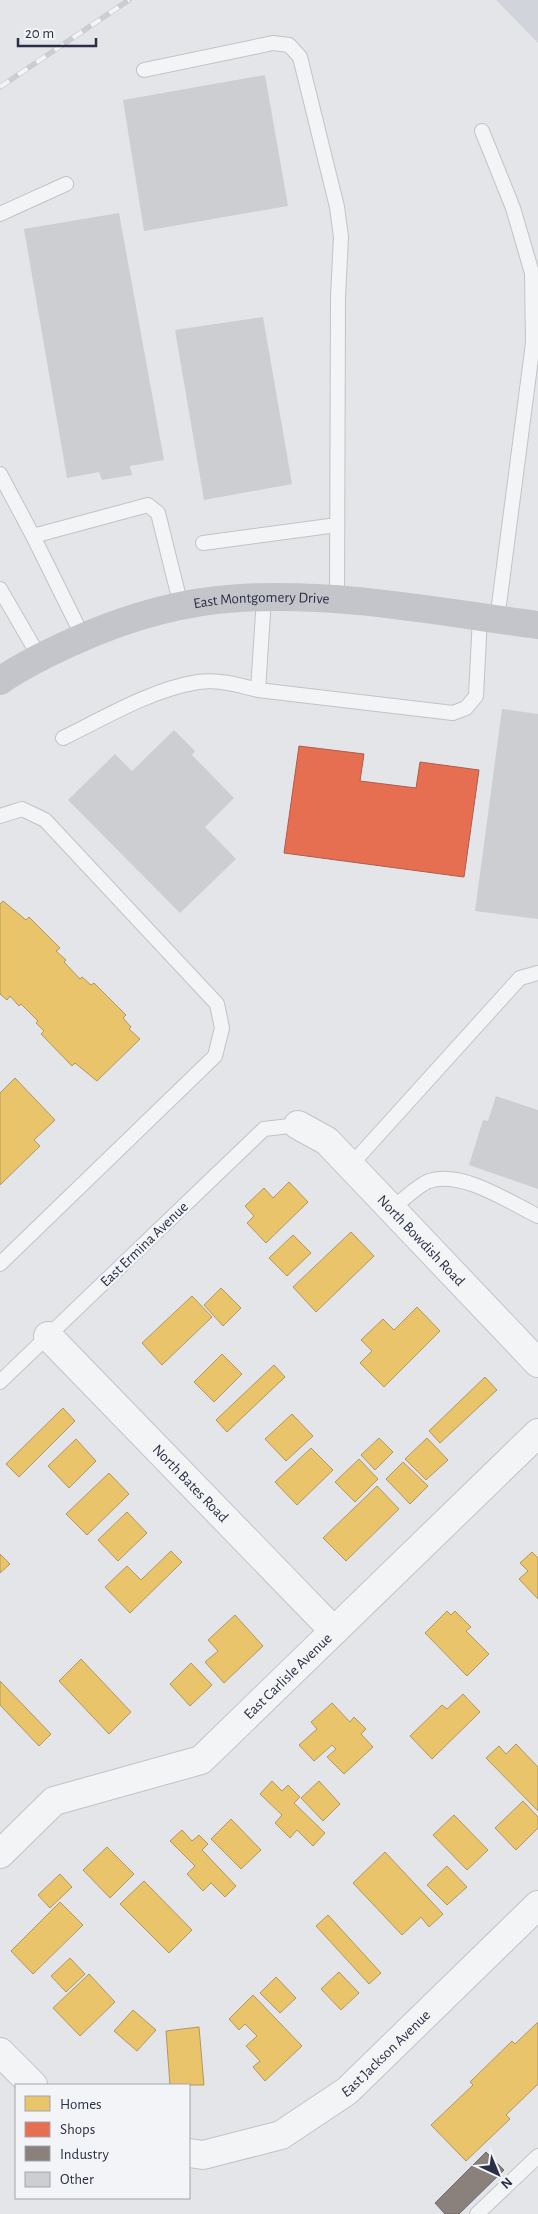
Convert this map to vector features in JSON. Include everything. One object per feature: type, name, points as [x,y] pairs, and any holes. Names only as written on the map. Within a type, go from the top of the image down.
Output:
[{"type":"main road","name":"East Montgomery Drive","points":[[0,682],[40,658],[101,628],[181,606],[240,598],[337,599],[538,625]]},
{"type":"street","name":"North Bowdish Road","points":[[298,1126],[327,1141],[535,1356]]},
{"type":"street","name":"North Bates Road","points":[[48,1336],[334,1632]]},
{"type":"street","name":"East Carlisle Avenue","points":[[0,1854],[54,1801],[201,1760],[538,1433]]},
{"type":"street","name":"East Jackson Avenue","points":[[196,2154],[281,2135],[347,2091],[538,1905]]},
{"type":"street","points":[[0,2052],[32,2084]]},
{"type":"lane","points":[[144,70],[274,43],[289,45],[300,57],[338,207],[341,237],[338,297],[337,599]]},
{"type":"lane","points":[[63,738],[132,703],[199,682],[231,683],[258,690],[453,713],[466,708],[476,696],[533,343],[532,273],[514,208],[482,131]]},
{"type":"lane","points":[[0,214],[66,184]]},
{"type":"lane","points":[[0,474],[83,637]]},
{"type":"lane","points":[[33,536],[148,505],[158,513],[181,606]]},
{"type":"lane","points":[[203,543],[337,525]]},
{"type":"lane","points":[[0,589],[40,658]]},
{"type":"lane","points":[[258,690],[264,598]]},
{"type":"lane","points":[[0,816],[22,809],[45,820],[217,1004],[222,1028],[215,1056],[0,1264]]},
{"type":"lane","points":[[350,1166],[520,978],[538,973]]},
{"type":"lane","name":"East Ermina Avenue","points":[[0,1382],[264,1129],[298,1126]]},
{"type":"lane","points":[[392,1209],[427,1182],[443,1178],[476,1185],[538,1216]]},
{"type":"lane","points":[[477,2214],[538,2156]]},
{"type":"shaded area","points":[[496,0],[538,0],[538,43]]},
{"type":"building: Homes","points":[[3,901],[26,920],[29,917],[60,948],[56,951],[66,960],[64,962],[80,979],[82,977],[91,985],[94,983],[126,1015],[123,1018],[131,1027],[129,1029],[140,1039],[97,1081],[75,1063],[72,1066],[41,1034],[44,1031],[36,1023],[38,1021],[21,1004],[19,1006],[10,996],[7,1000],[0,994],[0,904]]},
{"type":"building: Homes","points":[[15,1078],[55,1120],[34,1140],[40,1146],[0,1185],[0,1093]]},
{"type":"building: Homes","points":[[289,1182],[308,1202],[266,1243],[247,1223],[254,1216],[245,1206],[264,1188],[273,1198]]},
{"type":"building: Homes","points":[[351,1232],[374,1256],[316,1312],[293,1287]]},
{"type":"building: Homes","points":[[293,1235],[311,1253],[287,1276],[269,1258]]},
{"type":"building: Homes","points":[[221,1288],[241,1308],[223,1326],[204,1305]]},
{"type":"building: Homes","points":[[192,1296],[212,1317],[162,1365],[142,1343]]},
{"type":"building: Homes","points":[[417,1307],[440,1331],[384,1387],[360,1363],[372,1351],[361,1340],[383,1319],[394,1330]]},
{"type":"building: Homes","points":[[222,1354],[242,1374],[214,1402],[194,1382]]},
{"type":"building: Homes","points":[[274,1365],[285,1377],[227,1432],[216,1420]]},
{"type":"building: Homes","points":[[485,1377],[497,1390],[440,1443],[429,1431]]},
{"type":"building: Homes","points":[[63,1408],[75,1421],[19,1477],[6,1464]]},
{"type":"building: Homes","points":[[292,1414],[313,1436],[286,1461],[265,1439]]},
{"type":"building: Homes","points":[[379,1438],[393,1452],[375,1470],[361,1455]]},
{"type":"building: Homes","points":[[427,1438],[448,1460],[426,1480],[405,1459]]},
{"type":"building: Homes","points":[[76,1439],[96,1461],[69,1488],[48,1466]]},
{"type":"building: Homes","points":[[311,1448],[333,1470],[297,1505],[275,1482]]},
{"type":"building: Homes","points":[[359,1459],[378,1479],[355,1502],[335,1482]]},
{"type":"building: Homes","points":[[403,1462],[428,1486],[410,1504],[386,1479]]},
{"type":"building: Homes","points":[[109,1473],[129,1494],[87,1535],[66,1514]]},
{"type":"building: Homes","points":[[377,1486],[399,1509],[346,1561],[323,1538]]},
{"type":"building: Homes","points":[[127,1512],[147,1533],[118,1561],[98,1540]]},
{"type":"building: Homes","points":[[171,1551],[182,1562],[130,1613],[105,1587],[127,1566],[141,1580]]},
{"type":"building: Homes","points":[[532,1552],[538,1558],[538,1599],[519,1579],[528,1571],[520,1563]]},
{"type":"building: Homes","points":[[0,1554],[10,1564],[0,1573]]},
{"type":"building: Homes","points":[[447,1611],[451,1615],[455,1611],[471,1627],[466,1631],[489,1654],[467,1676],[425,1633]]},
{"type":"building: Homes","points":[[235,1615],[263,1646],[224,1683],[205,1662],[218,1651],[208,1640]]},
{"type":"building: Homes","points":[[81,1659],[131,1712],[109,1734],[59,1681]]},
{"type":"building: Homes","points":[[191,1663],[212,1685],[190,1706],[170,1684]]},
{"type":"building: Homes","points":[[0,1681],[51,1734],[39,1746],[0,1705]]},
{"type":"building: Homes","points":[[463,1694],[480,1712],[432,1759],[410,1736],[442,1705],[447,1709]]},
{"type":"building: Homes","points":[[332,1703],[350,1722],[354,1717],[366,1729],[361,1734],[373,1747],[344,1774],[327,1757],[336,1749],[332,1745],[314,1761],[299,1745],[317,1729],[311,1722]]},
{"type":"building: Homes","points":[[516,1744],[538,1767],[538,1811],[486,1758],[499,1746],[506,1754]]},
{"type":"building: Homes","points":[[272,1781],[282,1791],[288,1785],[300,1797],[294,1803],[325,1833],[313,1846],[297,1830],[290,1838],[275,1823],[282,1815],[260,1794]]},
{"type":"building: Homes","points":[[319,1781],[340,1804],[323,1821],[301,1798]]},
{"type":"building: Homes","points":[[523,1801],[538,1817],[538,1828],[516,1850],[495,1828]]},
{"type":"building: Homes","points":[[454,1815],[488,1850],[467,1870],[433,1835]]},
{"type":"building: Homes","points":[[231,1819],[261,1850],[241,1869],[211,1839]]},
{"type":"building: Homes","points":[[182,1830],[192,1841],[199,1835],[208,1844],[202,1850],[236,1886],[225,1897],[211,1883],[203,1891],[187,1874],[195,1866],[170,1841]]},
{"type":"building: Homes","points":[[107,1847],[134,1874],[110,1898],[83,1870]]},
{"type":"building: Homes","points":[[385,1852],[443,1914],[429,1927],[421,1917],[402,1935],[353,1883]]},
{"type":"building: Homes","points":[[447,1866],[467,1887],[447,1905],[427,1885]]},
{"type":"building: Homes","points":[[60,1874],[72,1887],[50,1908],[38,1895]]},
{"type":"building: Homes","points":[[144,1881],[192,1930],[169,1953],[120,1904]]},
{"type":"building: Homes","points":[[60,1902],[83,1925],[33,1974],[11,1951]]},
{"type":"building: Homes","points":[[328,1915],[381,1973],[369,1984],[316,1926]]},
{"type":"building: Homes","points":[[70,1958],[85,1974],[66,1992],[51,1976]]},
{"type":"building: Homes","points":[[339,1972],[359,1993],[341,2010],[321,1989]]},
{"type":"building: Homes","points":[[89,1974],[115,2002],[80,2036],[53,2008]]},
{"type":"building: Homes","points":[[276,1977],[296,1998],[280,2013],[260,1993]]},
{"type":"building: Homes","points":[[253,1995],[302,2046],[265,2081],[253,2067],[260,2061],[246,2046],[257,2036],[245,2024],[239,2030],[229,2019]]},
{"type":"building: Homes","points":[[133,2010],[156,2030],[137,2051],[114,2031]]},
{"type":"building: Homes","points":[[538,2022],[538,2084],[506,2115],[510,2119],[466,2161],[431,2125],[473,2085],[470,2082],[512,2041],[515,2044]]},
{"type":"building: Homes","points":[[199,2027],[204,2085],[170,2084],[166,2031]]},
{"type":"building: Shops","points":[[299,746],[364,754],[360,781],[416,788],[420,762],[479,770],[464,877],[284,853]]},
{"type":"building: Industry","points":[[486,2152],[504,2170],[459,2214],[445,2214],[435,2203]]},
{"type":"building: Other","points":[[265,75],[288,206],[144,231],[123,100]]},
{"type":"building: Other","points":[[119,213],[164,460],[130,466],[132,475],[102,480],[99,472],[67,478],[24,229]]},
{"type":"building: Other","points":[[263,317],[292,484],[204,500],[175,330]]},
{"type":"building: Other","points":[[502,709],[538,714],[538,919],[475,911]]},
{"type":"building: Other","points":[[174,730],[195,751],[192,755],[234,798],[205,827],[236,859],[180,913],[68,800],[115,754],[132,771]]},
{"type":"building: Other","points":[[496,1096],[538,1110],[538,1189],[469,1165],[483,1120],[488,1121]]},
{"type":"railway","points":[[0,87],[129,0]]}]
